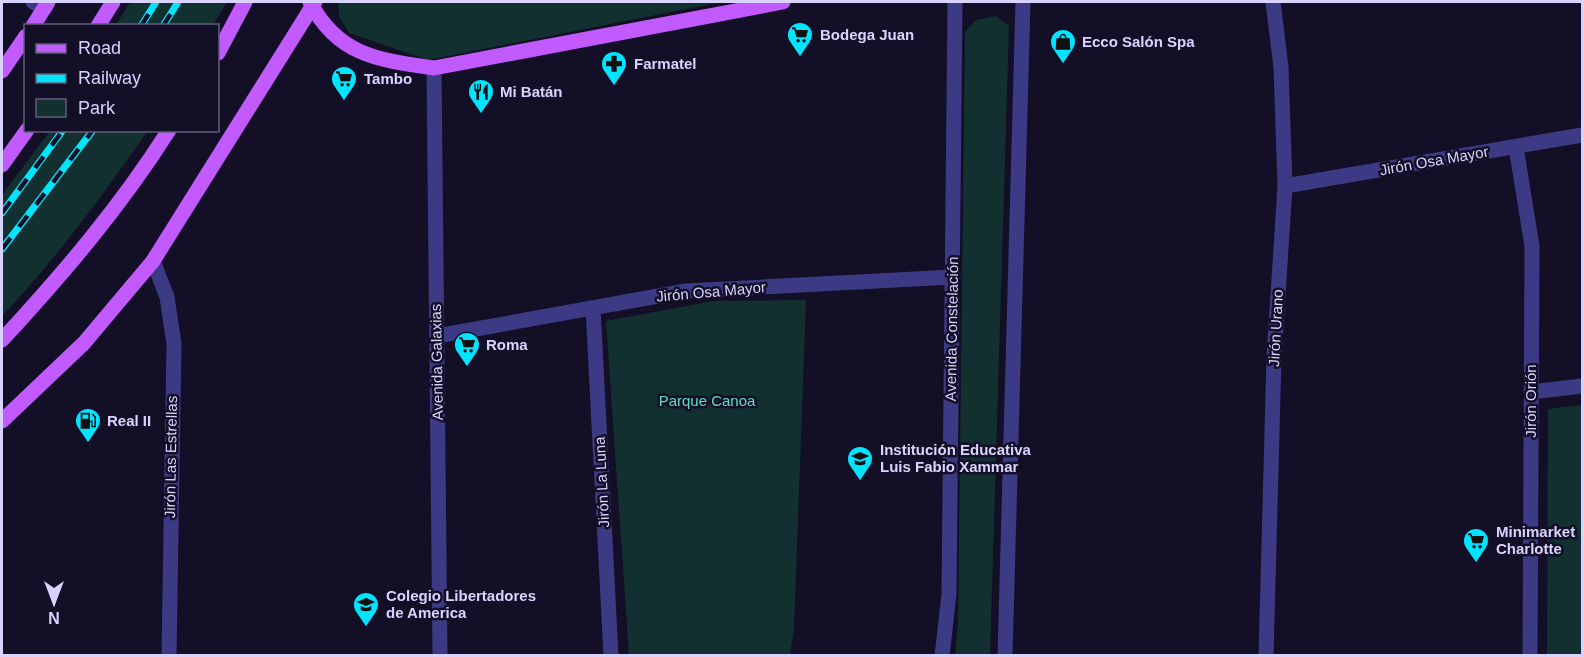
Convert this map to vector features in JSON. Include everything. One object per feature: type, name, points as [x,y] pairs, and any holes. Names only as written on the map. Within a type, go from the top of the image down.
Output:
[{"type":"main road","points":[[99,24],[113,2]]},
{"type":"main road","points":[[219,51],[245,2]]},
{"type":"main road","points":[[2,421],[84,342],[153,261],[313,3],[338,41],[382,60],[434,68],[783,2]]},
{"type":"main road","points":[[34,24],[42,4]]},
{"type":"main road","points":[[2,71],[24,39]]},
{"type":"main road","points":[[2,165],[26,132]]},
{"type":"main road","points":[[2,340],[57,281],[131,188],[168,132]]},
{"type":"street","name":"Avenida Constelación","points":[[942,656],[949,594],[955,2]]},
{"type":"street","points":[[1005,656],[1023,2]]},
{"type":"street","name":"Jirón Urano","points":[[1266,656],[1274,357],[1285,186],[1281,67],[1273,2]]},
{"type":"street","name":"Avenida Galaxias","points":[[434,68],[440,656]]},
{"type":"street","name":"Jirón Osa Mayor","points":[[1285,186],[1582,135]]},
{"type":"street","name":"Jirón Orión","points":[[1516,147],[1533,246],[1530,656]]},
{"type":"street","name":"Jirón Las Estrellas","points":[[153,261],[166,297],[174,344],[169,656]]},
{"type":"street","name":"Jirón Osa Mayor","points":[[437,336],[686,291],[953,277]]},
{"type":"street","name":"Jirón La Luna","points":[[593,308],[611,656]]},
{"type":"street","points":[[1532,392],[1582,386]]},
{"type":"green space","points":[[130,2],[227,2],[214,24],[117,24]]},
{"type":"green space","points":[[338,2],[722,2],[428,60],[349,33],[339,16]]},
{"type":"green space","points":[[996,16],[1009,26],[990,655],[955,655],[958,623],[965,32],[976,20]]},
{"type":"green space","points":[[49,132],[147,132],[60,249],[2,316],[2,195]]},
{"type":"green space","name":"Parque Canoa","points":[[806,300],[794,628],[790,655],[629,655],[606,321],[714,301]]},
{"type":"green space","points":[[1582,405],[1582,655],[1547,655],[1548,409]]},
{"type":"railway","points":[[142,24],[156,2]]},
{"type":"railway","points":[[164,24],[178,2]]},
{"type":"railway","points":[[2,213],[62,132]]},
{"type":"railway","points":[[2,249],[91,132]]},
{"type":"place","name":"Bodega Juan","points":[[800,58]]},
{"type":"place","name":"Ecco Salón Spa","points":[[1063,65]]},
{"type":"place","name":"Farmatel","points":[[614,87]]},
{"type":"place","name":"Tambo","points":[[344,102]]},
{"type":"place","name":"Mi Batán","points":[[481,115]]},
{"type":"place","name":"Roma","points":[[467,368]]},
{"type":"place","name":"Real II","points":[[88,444]]},
{"type":"place","name":"Institución Educativa Luis Fabio Xammar","points":[[860,482]]},
{"type":"place","name":"Minimarket Charlotte","points":[[1476,564]]},
{"type":"place","name":"Colegio Libertadores de America","points":[[366,628]]}]
